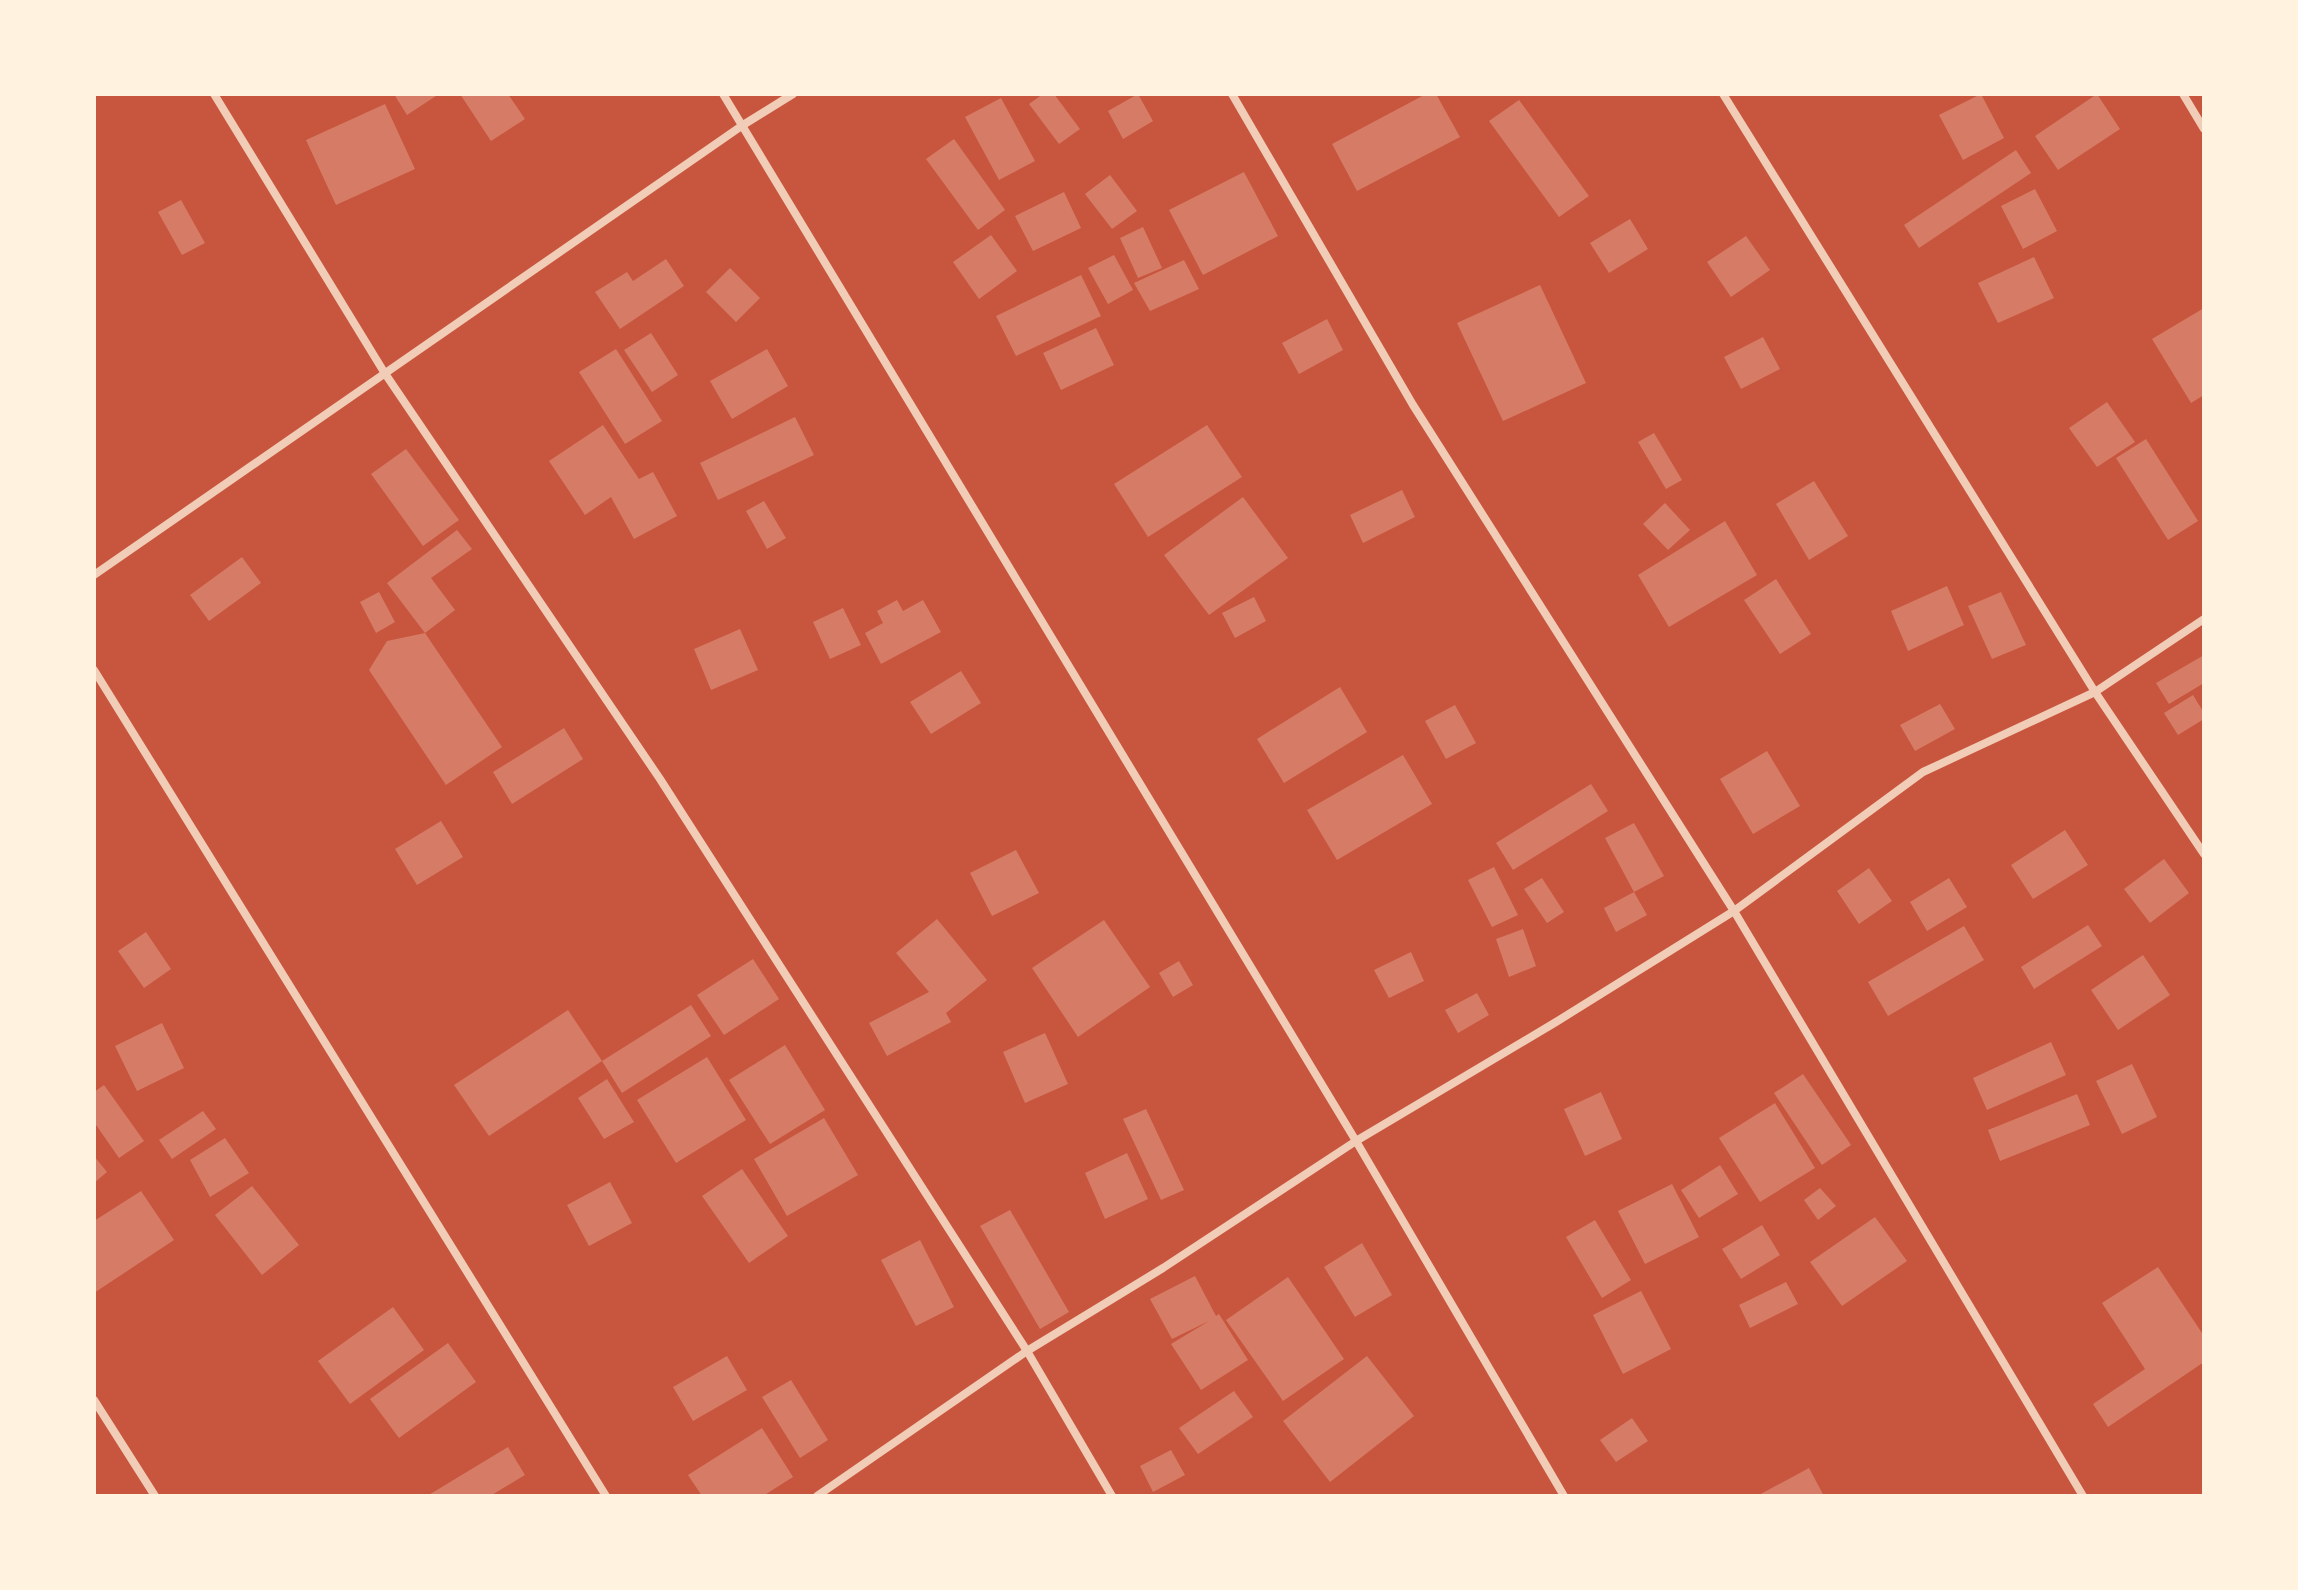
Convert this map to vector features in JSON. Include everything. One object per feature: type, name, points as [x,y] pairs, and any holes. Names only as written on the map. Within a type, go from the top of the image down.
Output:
[{"type":"street","points":[[214,94],[384,372],[660,779],[1027,1351],[1112,1496]]},
{"type":"street","points":[[723,94],[1356,1141],[1564,1496]]},
{"type":"street","points":[[94,575],[384,372],[743,125],[793,94]]},
{"type":"street","points":[[1232,94],[1413,405],[1734,911],[2083,1496]]},
{"type":"street","points":[[1723,94],[2095,692],[2204,854]]},
{"type":"street","points":[[2183,94],[2204,129]]},
{"type":"street","points":[[817,1496],[1027,1351],[1163,1268],[1356,1141],[1734,911],[1923,772],[2095,692],[2204,619]]},
{"type":"street","points":[[94,670],[606,1496]]},
{"type":"street","points":[[94,1400],[155,1496]]},
{"type":"building","points":[[394,94],[439,94],[407,115]]},
{"type":"building","points":[[460,94],[508,94],[525,119],[491,141]]},
{"type":"building","points":[[1043,94],[1054,94],[1080,129],[1059,144],[1029,104]]},
{"type":"building","points":[[1138,94],[1153,121],[1123,139],[1108,111]]},
{"type":"building","points":[[1426,94],[1436,94],[1460,137],[1357,191],[1332,144]]},
{"type":"building","points":[[1981,94],[2004,138],[1963,160],[1939,115]]},
{"type":"building","points":[[2097,94],[2120,129],[2058,170],[2035,136]]},
{"type":"building","points":[[1001,98],[1035,161],[999,180],[965,117]]},
{"type":"building","points":[[1519,100],[1589,196],[1559,217],[1489,121]]},
{"type":"building","points":[[385,104],[415,169],[336,205],[306,140]]},
{"type":"building","points":[[954,139],[1005,210],[978,230],[926,159]]},
{"type":"building","points":[[2016,150],[2031,173],[1919,248],[1904,225]]},
{"type":"building","points":[[1244,172],[1278,236],[1203,275],[1169,210]]},
{"type":"building","points":[[1110,175],[1137,211],[1112,229],[1085,194]]},
{"type":"building","points":[[2035,189],[2057,231],[2023,249],[2001,206]]},
{"type":"building","points":[[1064,192],[1081,228],[1033,251],[1015,216]]},
{"type":"building","points":[[181,200],[205,243],[182,255],[158,212]]},
{"type":"building","points":[[1630,219],[1648,249],[1609,273],[1590,243]]},
{"type":"building","points":[[1143,227],[1162,268],[1138,278],[1120,238]]},
{"type":"building","points":[[991,235],[1017,271],[979,299],[953,262]]},
{"type":"building","points":[[1746,236],[1770,270],[1731,297],[1707,262]]},
{"type":"building","points":[[1114,255],[1133,290],[1108,304],[1088,268]]},
{"type":"building","points":[[2034,257],[2054,298],[1998,323],[1978,283]]},
{"type":"building","points":[[666,259],[684,286],[620,329],[595,292],[627,272],[633,281]]},
{"type":"building","points":[[1184,260],[1199,289],[1150,311],[1134,283]]},
{"type":"building","points":[[730,268],[760,298],[736,322],[706,292]]},
{"type":"building","points":[[1081,275],[1101,316],[1016,356],[996,316]]},
{"type":"building","points":[[1540,285],[1586,383],[1503,421],[1457,323]]},
{"type":"building","points":[[2204,308],[2204,395],[2191,403],[2152,339]]},
{"type":"building","points":[[1327,319],[1343,350],[1299,374],[1282,343]]},
{"type":"building","points":[[1096,328],[1114,365],[1061,390],[1043,353]]},
{"type":"building","points":[[651,333],[678,375],[652,392],[624,350]]},
{"type":"building","points":[[1763,337],[1780,369],[1741,389],[1724,357]]},
{"type":"building","points":[[616,349],[662,421],[625,444],[579,372]]},
{"type":"building","points":[[767,349],[788,386],[732,419],[710,381]]},
{"type":"building","points":[[2107,402],[2135,442],[2097,467],[2069,428]]},
{"type":"building","points":[[795,417],[814,455],[718,500],[700,463]]},
{"type":"building","points":[[603,425],[639,479],[653,472],[677,516],[634,539],[611,497],[585,515],[549,461]]},
{"type":"building","points":[[1207,425],[1242,477],[1148,537],[1114,484]]},
{"type":"building","points":[[1654,433],[1682,480],[1666,489],[1638,442]]},
{"type":"building","points":[[2146,439],[2198,521],[2168,540],[2116,458]]},
{"type":"building","points":[[406,449],[459,520],[423,546],[371,474]]},
{"type":"building","points":[[1814,481],[1848,536],[1809,560],[1776,504]]},
{"type":"building","points":[[1402,490],[1415,517],[1363,543],[1350,515]]},
{"type":"building","points":[[1243,497],[1288,558],[1209,615],[1164,555]]},
{"type":"building","points":[[764,501],[786,538],[767,549],[746,511]]},
{"type":"building","points":[[1665,503],[1690,530],[1668,550],[1643,524]]},
{"type":"building","points":[[1725,521],[1757,575],[1669,627],[1638,575]]},
{"type":"building","points":[[457,530],[472,549],[431,578],[455,610],[425,633],[387,583]]},
{"type":"building","points":[[242,557],[261,583],[209,621],[190,595]]},
{"type":"building","points":[[1776,579],[1811,634],[1780,654],[1744,600]]},
{"type":"building","points":[[1947,586],[1964,625],[1908,651],[1891,611]]},
{"type":"building","points":[[379,592],[395,622],[376,633],[360,602]]},
{"type":"building","points":[[2001,592],[2026,645],[1992,659],[1968,606]]},
{"type":"building","points":[[1254,597],[1266,621],[1235,638],[1222,613]]},
{"type":"building","points":[[897,600],[903,611],[923,600],[941,632],[881,664],[865,633],[883,623],[877,611]]},
{"type":"building","points":[[843,608],[861,645],[830,659],[813,622]]},
{"type":"building","points":[[740,629],[758,670],[711,690],[694,649]]},
{"type":"building","points":[[425,633],[502,747],[446,785],[369,670],[387,641]]},
{"type":"building","points":[[2204,655],[2204,683],[2169,704],[2156,683]]},
{"type":"building","points":[[961,671],[981,703],[931,734],[910,702]]},
{"type":"building","points":[[1340,687],[1367,732],[1284,783],[1257,739]]},
{"type":"building","points":[[2193,695],[2204,713],[2204,719],[2178,735],[2164,713]]},
{"type":"building","points":[[1940,704],[1955,729],[1915,751],[1900,725]]},
{"type":"building","points":[[1455,705],[1476,743],[1446,759],[1425,721]]},
{"type":"building","points":[[564,728],[583,759],[512,804],[493,772]]},
{"type":"building","points":[[1767,751],[1800,806],[1753,834],[1720,779]]},
{"type":"building","points":[[1403,755],[1432,804],[1337,860],[1307,810]]},
{"type":"building","points":[[1591,784],[1608,811],[1513,870],[1496,843]]},
{"type":"building","points":[[441,821],[463,857],[417,885],[395,849]]},
{"type":"building","points":[[1634,823],[1664,876],[1634,892],[1605,838]]},
{"type":"building","points":[[2065,830],[2088,865],[2033,899],[2011,865]]},
{"type":"building","points":[[1016,850],[1039,893],[992,916],[970,873]]},
{"type":"building","points":[[2164,859],[2189,893],[2150,923],[2124,889]]},
{"type":"building","points":[[1494,867],[1518,915],[1492,927],[1468,880]]},
{"type":"building","points":[[1869,868],[1892,901],[1859,924],[1837,891]]},
{"type":"building","points":[[1542,878],[1564,912],[1547,923],[1524,889]]},
{"type":"building","points":[[1949,878],[1967,907],[1927,931],[1910,902]]},
{"type":"building","points":[[1634,892],[1647,915],[1616,932],[1604,908]]},
{"type":"building","points":[[937,919],[987,980],[946,1013],[951,1022],[887,1056],[869,1023],[929,992],[896,953]]},
{"type":"building","points":[[1104,920],[1150,987],[1078,1037],[1032,968]]},
{"type":"building","points":[[2088,925],[2102,946],[2034,989],[2021,967]]},
{"type":"building","points":[[1964,926],[1984,960],[1888,1016],[1868,982]]},
{"type":"building","points":[[1523,929],[1536,966],[1509,977],[1496,939]]},
{"type":"building","points":[[146,932],[171,969],[144,988],[118,951]]},
{"type":"building","points":[[1411,952],[1424,981],[1389,998],[1374,970]]},
{"type":"building","points":[[2143,955],[2170,995],[2118,1030],[2091,990]]},
{"type":"building","points":[[753,959],[779,999],[724,1035],[697,995]]},
{"type":"building","points":[[1179,961],[1193,985],[1173,997],[1159,973]]},
{"type":"building","points":[[1477,993],[1489,1015],[1458,1033],[1445,1010]]},
{"type":"building","points":[[691,1005],[711,1036],[622,1093],[602,1061]]},
{"type":"building","points":[[568,1010],[602,1061],[489,1136],[454,1085]]},
{"type":"building","points":[[162,1023],[184,1068],[137,1091],[115,1046]]},
{"type":"building","points":[[1045,1033],[1068,1084],[1025,1103],[1003,1052]]},
{"type":"building","points":[[2051,1042],[2066,1075],[1987,1110],[1973,1078]]},
{"type":"building","points":[[785,1045],[825,1110],[770,1144],[729,1080]]},
{"type":"building","points":[[707,1057],[746,1120],[676,1163],[637,1100]]},
{"type":"building","points":[[2132,1064],[2157,1117],[2122,1134],[2096,1081]]},
{"type":"building","points":[[1803,1074],[1851,1145],[1822,1165],[1774,1093]]},
{"type":"building","points":[[607,1079],[634,1122],[604,1139],[578,1098]]},
{"type":"building","points":[[104,1085],[144,1141],[119,1158],[94,1122],[94,1092]]},
{"type":"building","points":[[1601,1092],[1622,1139],[1585,1156],[1564,1109]]},
{"type":"building","points":[[2077,1094],[2090,1125],[2000,1161],[1988,1130]]},
{"type":"building","points":[[1775,1103],[1815,1168],[1760,1202],[1719,1138]]},
{"type":"building","points":[[1146,1109],[1184,1190],[1161,1200],[1123,1119]]},
{"type":"building","points":[[203,1111],[216,1129],[172,1159],[159,1140]]},
{"type":"building","points":[[824,1118],[858,1175],[787,1216],[754,1159]]},
{"type":"building","points":[[225,1138],[249,1173],[210,1197],[190,1160]]},
{"type":"building","points":[[1127,1153],[1148,1199],[1105,1219],[1085,1173]]},
{"type":"building","points":[[94,1156],[107,1172],[94,1183]]},
{"type":"building","points":[[1720,1165],[1738,1194],[1699,1218],[1681,1190]]},
{"type":"building","points":[[742,1169],[788,1236],[749,1263],[702,1196]]},
{"type":"building","points":[[610,1182],[632,1223],[589,1246],[567,1205]]},
{"type":"building","points":[[1672,1184],[1699,1237],[1645,1264],[1618,1211]]},
{"type":"building","points":[[252,1186],[299,1245],[262,1275],[215,1215]]},
{"type":"building","points":[[1820,1188],[1836,1206],[1818,1220],[1804,1200]]},
{"type":"building","points":[[141,1191],[174,1240],[94,1293],[94,1221]]},
{"type":"building","points":[[1010,1210],[1069,1312],[1040,1329],[980,1226]]},
{"type":"building","points":[[1875,1217],[1907,1261],[1842,1306],[1810,1262]]},
{"type":"building","points":[[1595,1220],[1631,1280],[1602,1298],[1566,1237]]},
{"type":"building","points":[[1762,1225],[1780,1255],[1741,1279],[1722,1249]]},
{"type":"building","points":[[920,1240],[954,1307],[916,1326],[881,1260]]},
{"type":"building","points":[[1362,1243],[1392,1295],[1355,1317],[1324,1267]]},
{"type":"building","points":[[2158,1267],[2204,1336],[2204,1362],[2108,1427],[2093,1404],[2145,1369],[2102,1303]]},
{"type":"building","points":[[1195,1276],[1216,1316],[1219,1314],[1248,1360],[1201,1390],[1171,1344],[1209,1321],[1172,1339],[1150,1299]]},
{"type":"building","points":[[1288,1277],[1344,1359],[1283,1401],[1226,1320]]},
{"type":"building","points":[[1786,1282],[1798,1304],[1750,1328],[1739,1305]]},
{"type":"building","points":[[1641,1291],[1671,1349],[1623,1374],[1593,1315]]},
{"type":"building","points":[[393,1307],[424,1350],[350,1404],[318,1361]]},
{"type":"building","points":[[448,1343],[476,1382],[399,1438],[370,1399]]},
{"type":"building","points":[[727,1356],[747,1390],[693,1421],[673,1387]]},
{"type":"building","points":[[1367,1356],[1414,1416],[1330,1482],[1283,1421]]},
{"type":"building","points":[[791,1380],[828,1440],[800,1458],[762,1397]]},
{"type":"building","points":[[1234,1391],[1253,1417],[1198,1454],[1179,1428]]},
{"type":"building","points":[[1632,1418],[1648,1441],[1616,1462],[1600,1440]]},
{"type":"building","points":[[762,1428],[793,1477],[763,1496],[702,1496],[688,1475]]},
{"type":"building","points":[[508,1447],[525,1475],[490,1496],[427,1496]]},
{"type":"building","points":[[1171,1450],[1185,1475],[1153,1492],[1140,1466]]},
{"type":"building","points":[[1809,1468],[1824,1496],[1757,1496]]}]
